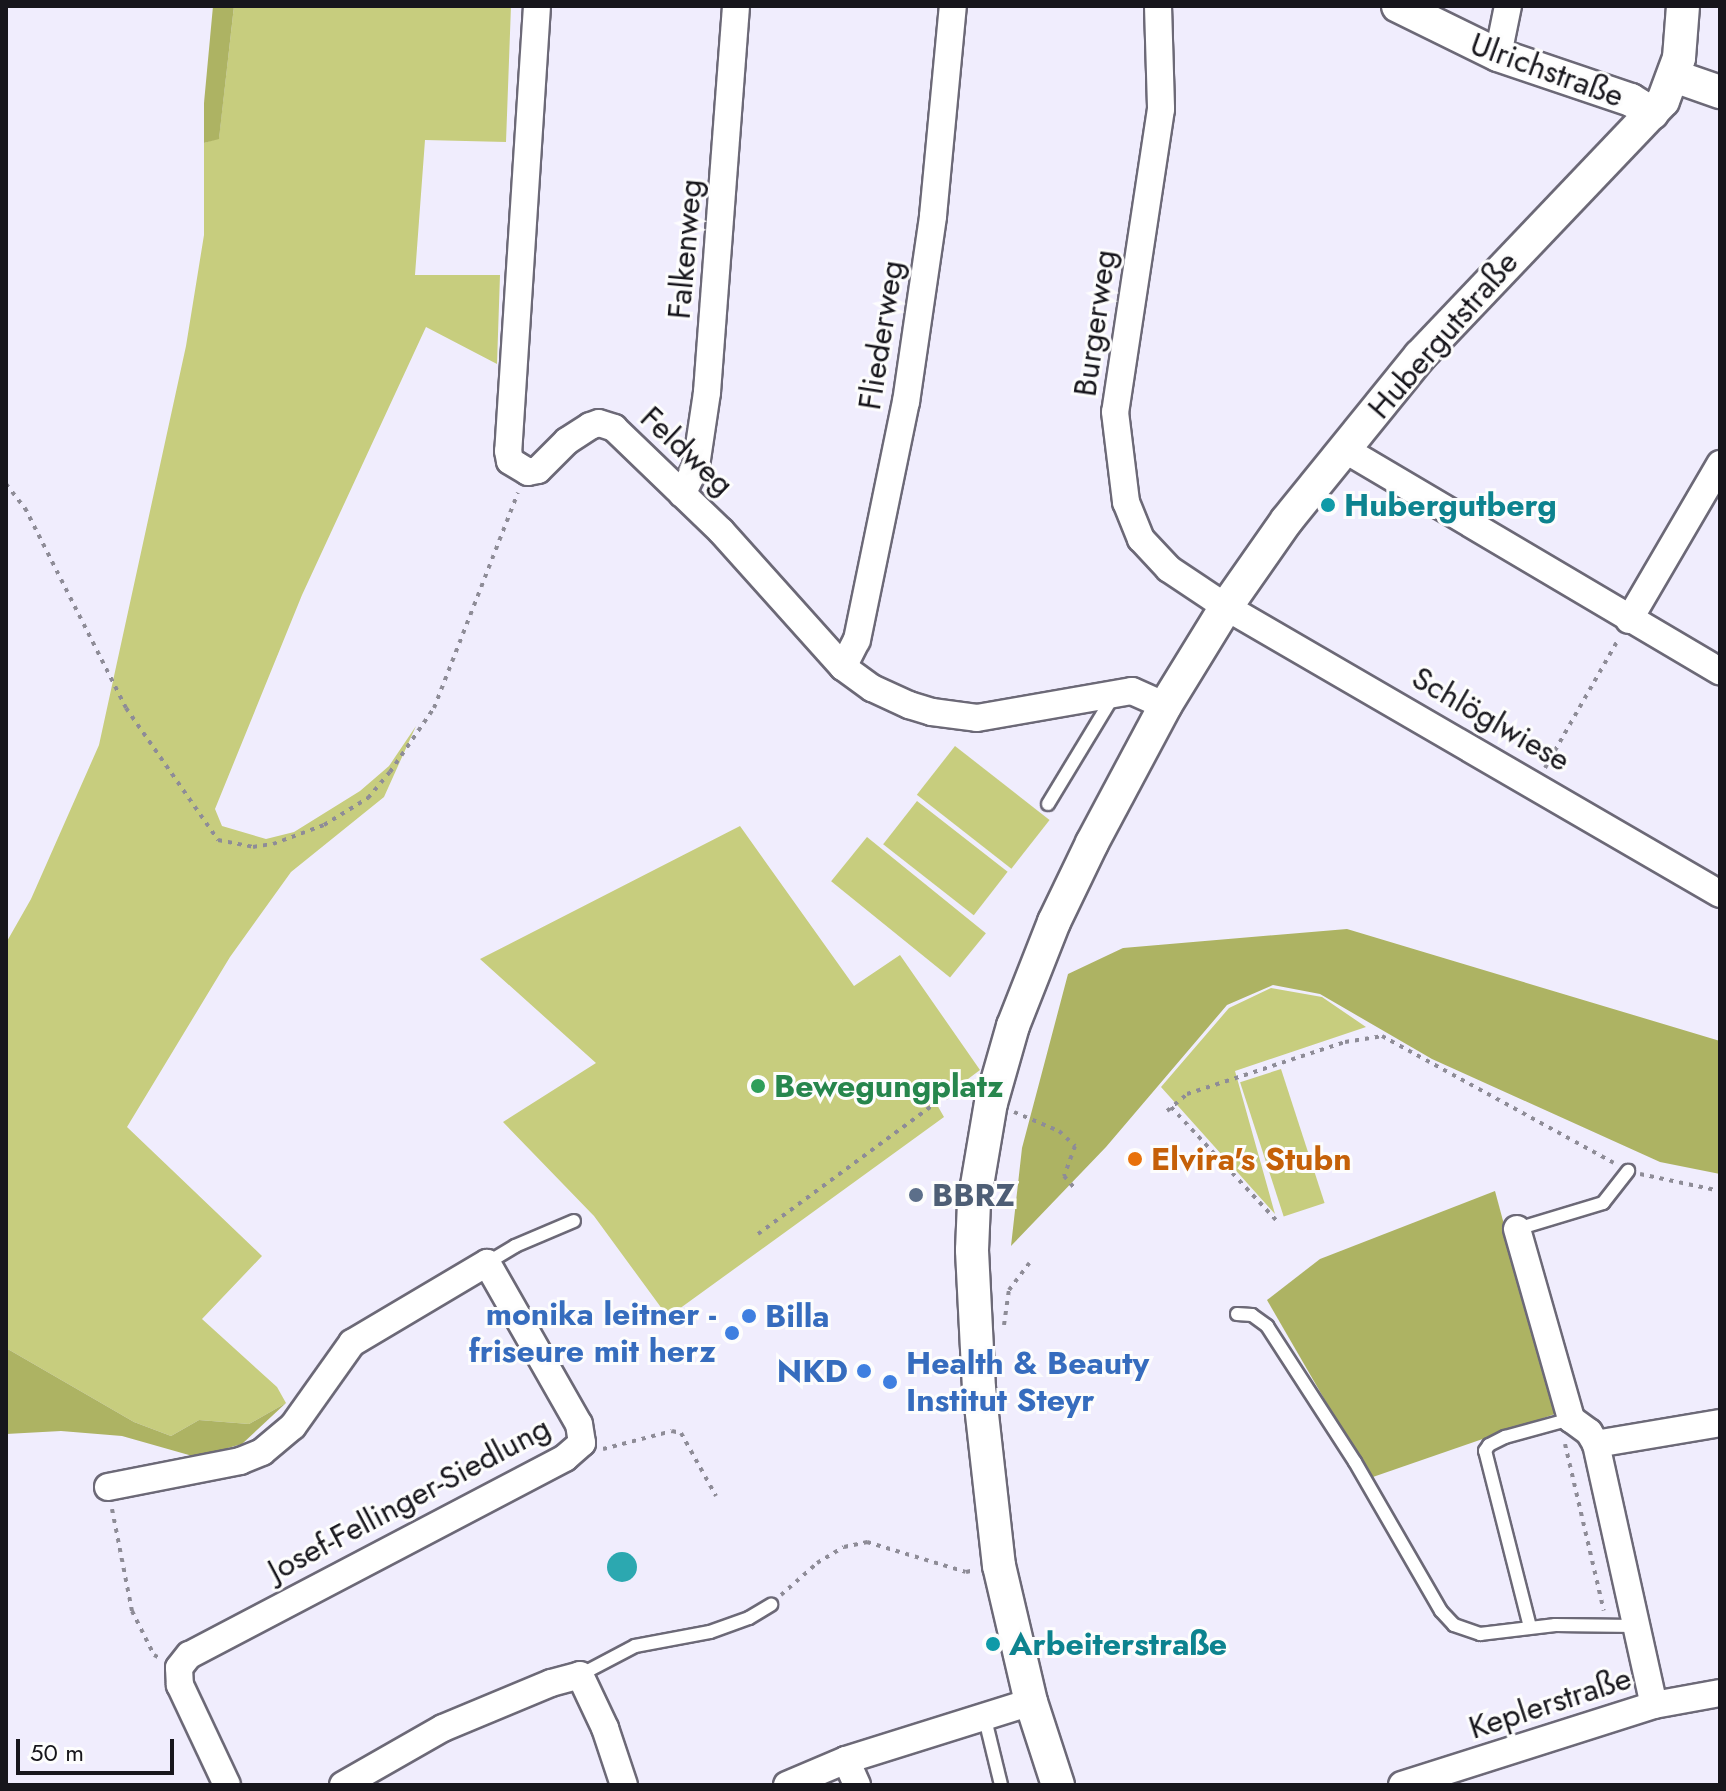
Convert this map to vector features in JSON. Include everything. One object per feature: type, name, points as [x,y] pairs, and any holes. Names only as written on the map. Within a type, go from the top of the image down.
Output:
[{"type":"street","points":[[528,472],[510,461],[508,451],[537,6]]},
{"type":"street","name":"Falkenweg","points":[[682,494],[696,466],[707,392],[736,6]]},
{"type":"street","name":"Fliederweg","points":[[843,667],[857,640],[906,402],[933,216],[953,6]]},
{"type":"street","name":"Burgerweg","points":[[1158,6],[1161,109],[1117,383],[1116,440],[1126,502],[1141,539],[1169,569],[1226,607]]},
{"type":"street","name":"Ulrichstraße","points":[[1398,6],[1434,27],[1498,55],[1631,100],[1652,113]]},
{"type":"street","points":[[1498,55],[1508,6]]},
{"type":"street","points":[[1683,6],[1674,76],[1720,92]]},
{"type":"street","name":"Hubergutstraße","points":[[999,1566],[985,1458],[972,1250],[980,1153],[1018,1011],[1054,922],[1165,706],[1226,607],[1344,449],[1465,305],[1652,113],[1674,76]]},
{"type":"street","name":"Feldweg","points":[[528,472],[546,464],[577,433],[599,423],[614,428],[750,562],[843,667],[884,694],[932,712],[954,716],[1001,715],[1116,692],[1139,692],[1165,706]]},
{"type":"street","points":[[1344,449],[1720,671]]},
{"type":"street","points":[[1629,620],[1720,464]]},
{"type":"street","name":"Schlöglwiese","points":[[1226,607],[1536,784],[1720,894]]},
{"type":"street","points":[[1517,1229],[1566,1420],[1589,1432],[1596,1444],[1654,1705]]},
{"type":"street","points":[[108,1487],[240,1461],[262,1452],[293,1426],[352,1343],[487,1263]]},
{"type":"street","name":"Josef-Fellinger-Siedlung","points":[[179,1668],[189,1655],[565,1458],[582,1443],[579,1424],[487,1263]]},
{"type":"street","points":[[1596,1444],[1720,1423]]},
{"type":"street","points":[[999,1566],[1031,1702],[1058,1785]]},
{"type":"street","points":[[179,1668],[180,1685],[227,1785]]},
{"type":"street","points":[[343,1785],[443,1728],[551,1683],[580,1675],[596,1705],[624,1785]]},
{"type":"street","name":"Keplerstraße","points":[[1402,1785],[1654,1705],[1720,1693]]},
{"type":"street","points":[[787,1785],[846,1760],[1031,1702]]},
{"type":"street","points":[[846,1760],[857,1785]]},
{"type":"lane","points":[[1048,804],[1116,692]]},
{"type":"lane","points":[[1517,1229],[1603,1203],[1628,1171]]},
{"type":"lane","points":[[487,1263],[515,1246],[574,1221]]},
{"type":"lane","points":[[1237,1314],[1252,1315],[1267,1326],[1355,1462],[1441,1611],[1454,1625],[1480,1634],[1576,1624],[1635,1626]]},
{"type":"lane","points":[[1530,1627],[1485,1451],[1489,1445],[1505,1437],[1566,1420]]},
{"type":"lane","points":[[580,1675],[635,1646],[734,1624],[771,1605]]},
{"type":"lane","points":[[984,1715],[1001,1785]]},
{"type":"path","points":[[6,484],[25,508],[126,708],[218,840],[253,847],[273,844],[324,825],[368,798],[390,772],[434,708],[502,526],[528,472]]},
{"type":"path","points":[[1536,784],[1629,620]]},
{"type":"path","points":[[1276,1220],[1169,1109],[1187,1094],[1345,1042],[1382,1036],[1628,1171],[1720,1191]]},
{"type":"path","points":[[758,1234],[936,1103],[962,1090],[1059,1131],[1075,1146],[1064,1176],[1076,1190]]},
{"type":"path","points":[[1566,1420],[1606,1627]]},
{"type":"path","points":[[582,1443],[607,1449],[672,1431],[681,1433],[716,1496]]},
{"type":"path","points":[[108,1487],[132,1611],[154,1655],[179,1668]]},
{"type":"path","points":[[771,1605],[817,1563],[844,1547],[867,1542],[966,1572],[999,1566]]},
{"type":"green space","points":[[213,6],[234,6],[219,139],[204,143],[204,103]]},
{"type":"green space","points":[[234,6],[511,6],[506,142],[425,140],[415,275],[500,275],[497,364],[426,327],[302,595],[215,809],[222,826],[266,839],[294,832],[360,791],[389,766],[416,726],[384,797],[291,872],[230,957],[127,1127],[262,1256],[202,1319],[277,1387],[286,1403],[249,1424],[199,1420],[171,1436],[134,1422],[6,1348],[6,943],[31,899],[99,745],[186,346],[204,235],[204,143],[219,138]]},
{"type":"green space","points":[[955,746],[1050,820],[1011,869],[917,795]]},
{"type":"green space","points":[[917,801],[1008,872],[974,915],[883,844]]},
{"type":"green space","name":"Bewegungplatz","points":[[740,826],[854,986],[900,955],[980,1070],[936,1103],[944,1117],[668,1317],[594,1216],[503,1122],[596,1063],[480,959]]},
{"type":"green space","points":[[867,837],[986,933],[950,978],[831,881]]},
{"type":"green space","points":[[1347,929],[1720,1041],[1720,1174],[1660,1162],[1432,1059],[1320,994],[1273,985],[1227,1005],[1106,1147],[1011,1246],[1022,1148],[1068,974],[1123,948]]},
{"type":"green space","points":[[1271,988],[1322,997],[1366,1027],[1235,1071],[1275,1214],[1161,1087],[1229,1008]]},
{"type":"green space","points":[[1281,1069],[1325,1203],[1284,1216],[1240,1082]]},
{"type":"green space","points":[[1495,1191],[1555,1414],[1370,1478],[1267,1300],[1320,1259]]},
{"type":"green space","points":[[6,1348],[134,1422],[171,1436],[199,1420],[249,1424],[286,1403],[242,1444],[196,1457],[122,1436],[61,1431],[6,1434]]},
{"type":"water","points":[[622,1552],[633,1556],[637,1567],[633,1578],[622,1582],[611,1578],[607,1567],[611,1556]]},
{"type":"place","name":"Hubergutberg","points":[[1328,505]]},
{"type":"place","name":"Bewegungplatz","points":[[758,1086]]},
{"type":"place","name":"Elvira's Stubn","points":[[1135,1159]]},
{"type":"place","name":"BBRZ","points":[[916,1195]]},
{"type":"place","name":"Billa","points":[[749,1316]]},
{"type":"place","name":"monika leitner - friseure mit herz","points":[[732,1333]]},
{"type":"place","name":"NKD","points":[[864,1371]]},
{"type":"place","name":"Health & Beauty Institut Steyr","points":[[890,1382]]},
{"type":"place","name":"Arbeiterstraße","points":[[993,1644]]}]
